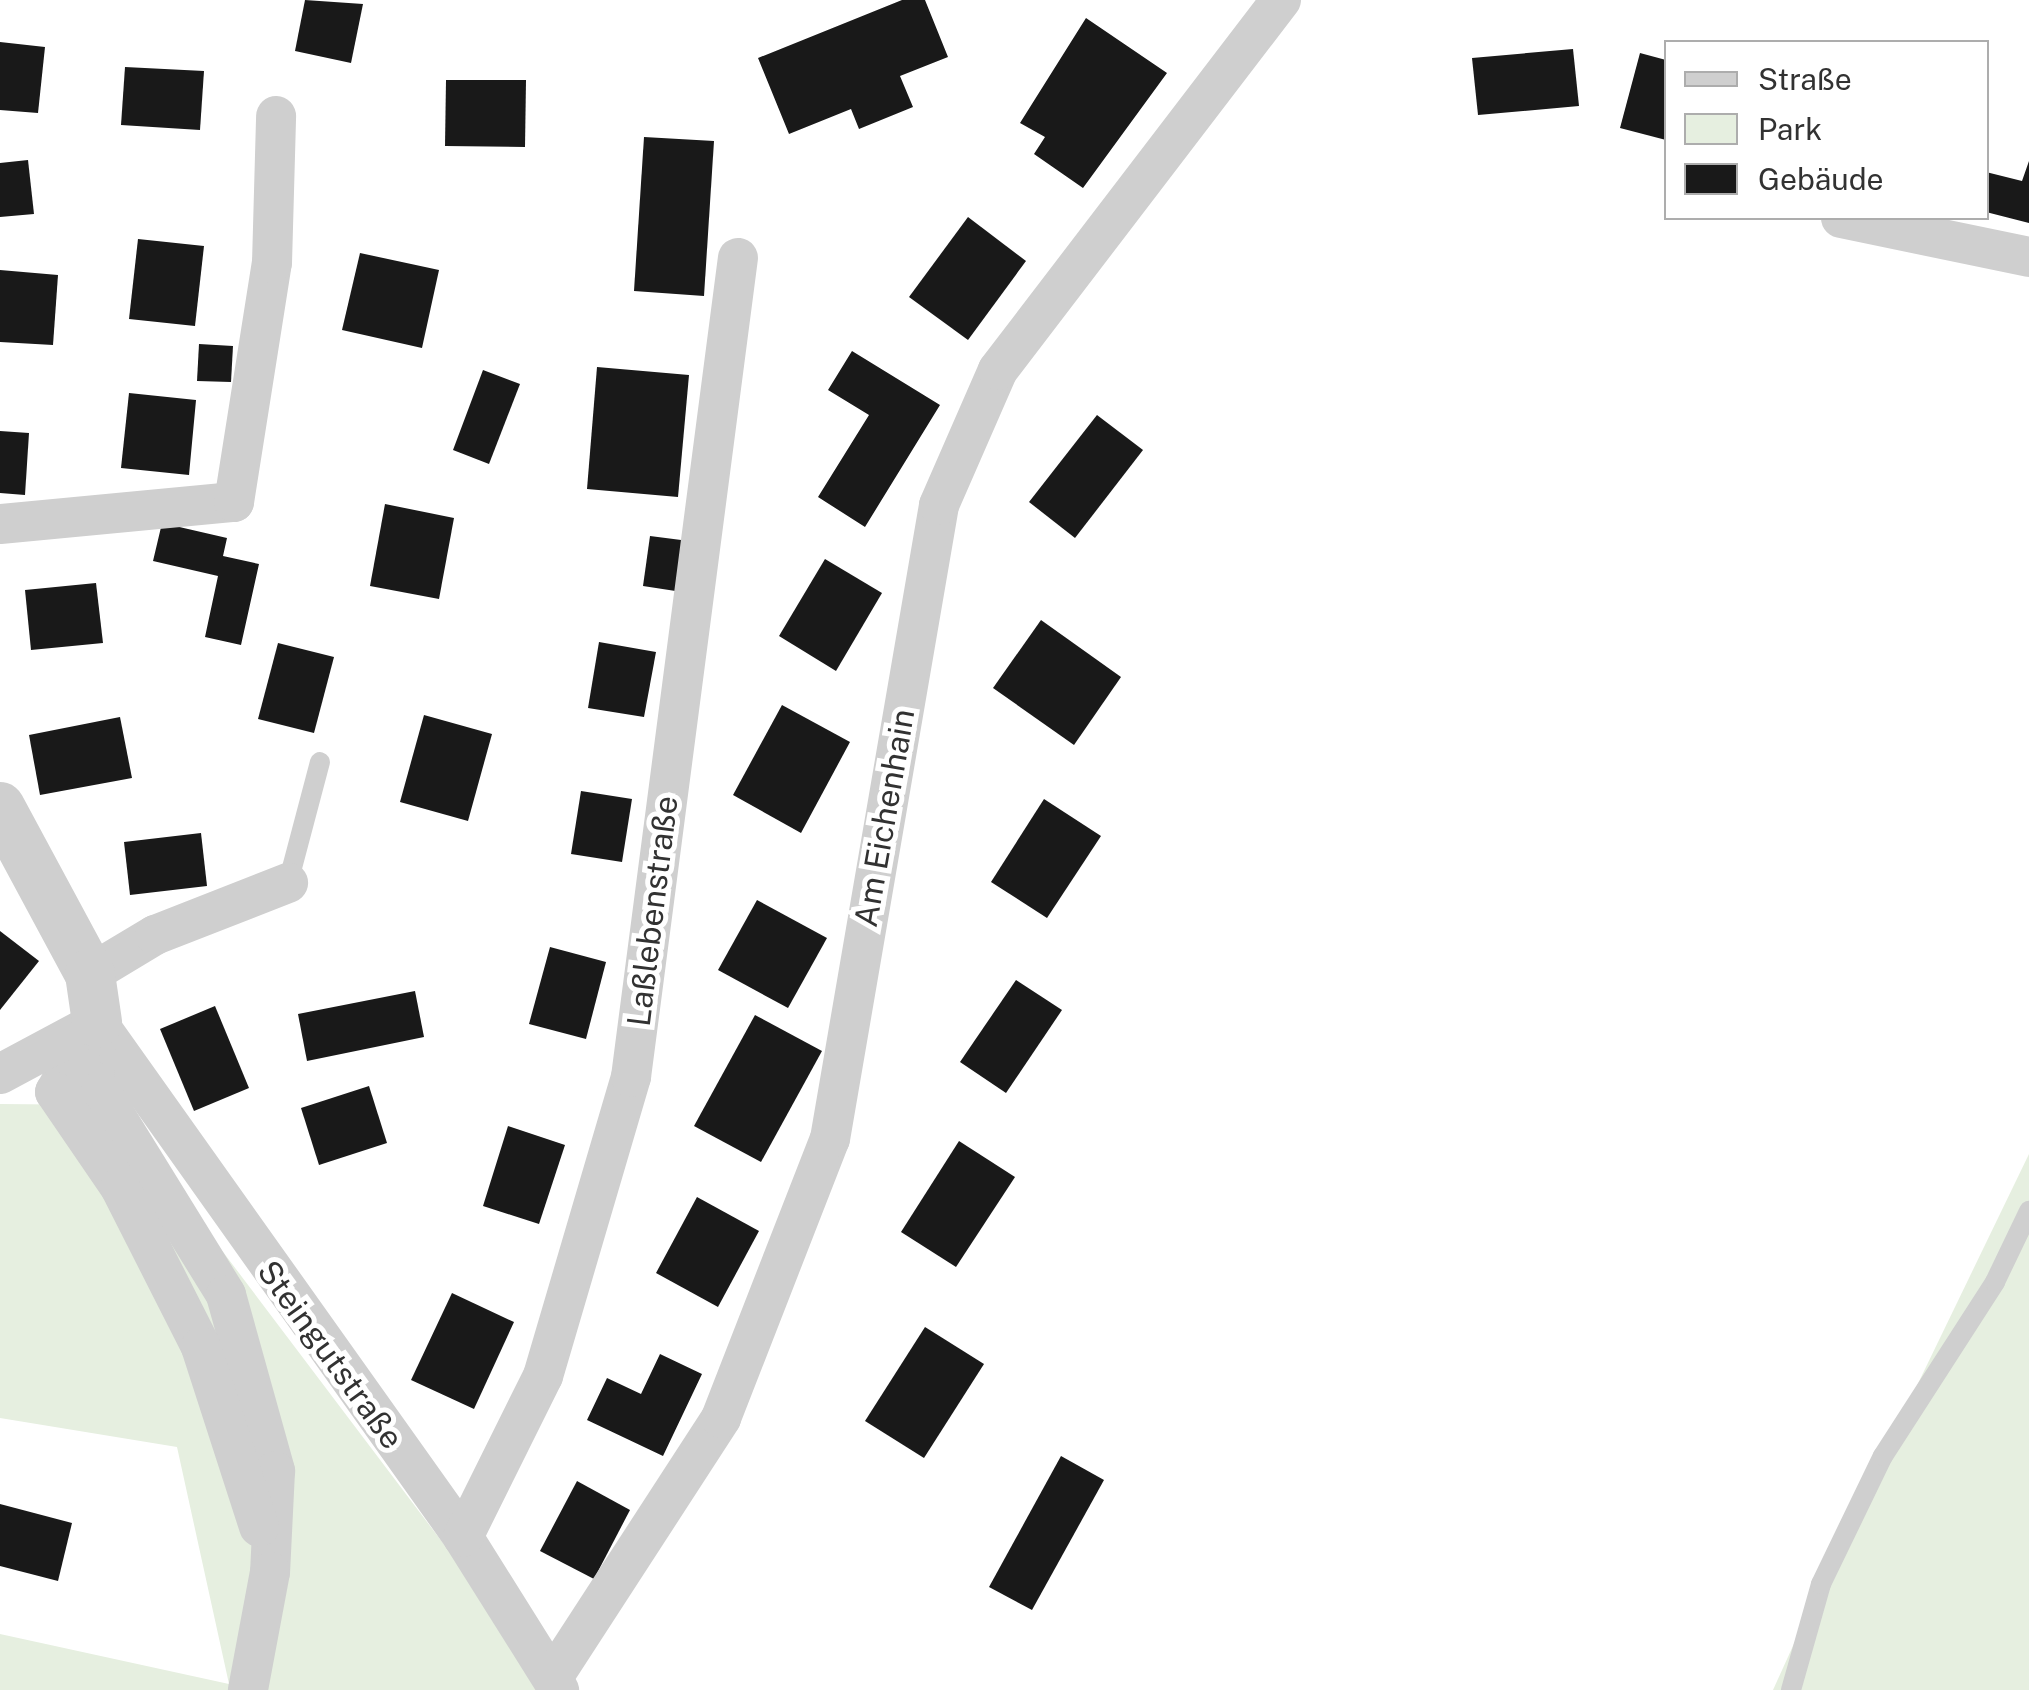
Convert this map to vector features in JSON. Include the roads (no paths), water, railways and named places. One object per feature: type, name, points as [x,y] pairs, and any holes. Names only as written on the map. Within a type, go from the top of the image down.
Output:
[{"type":"street","name":"Am Eichenhain","points":[[557,1682],[721,1418],[830,1139],[939,505],[998,370],[1281,0]]},
{"type":"street","points":[[0,524],[234,502],[272,262],[276,116]]},
{"type":"street","points":[[1852,220],[2029,257]]},
{"type":"street","name":"Laßlebenstraße","points":[[463,1536],[543,1376],[631,1077],[738,258]]},
{"type":"street","name":"Steingutstraße","points":[[0,808],[93,998],[463,1536],[557,1682]]},
{"type":"street","points":[[0,1074],[93,998],[155,935],[288,884]]},
{"type":"street","name":"Steingutstraße","points":[[93,998],[94,1080],[226,1294],[275,1471],[270,1572],[248,1690]]},
{"type":"lane","points":[[288,884],[320,762]]},
{"type":"lane","points":[[1791,1690],[1821,1584],[1883,1456],[1995,1282],[2029,1211]]}]
